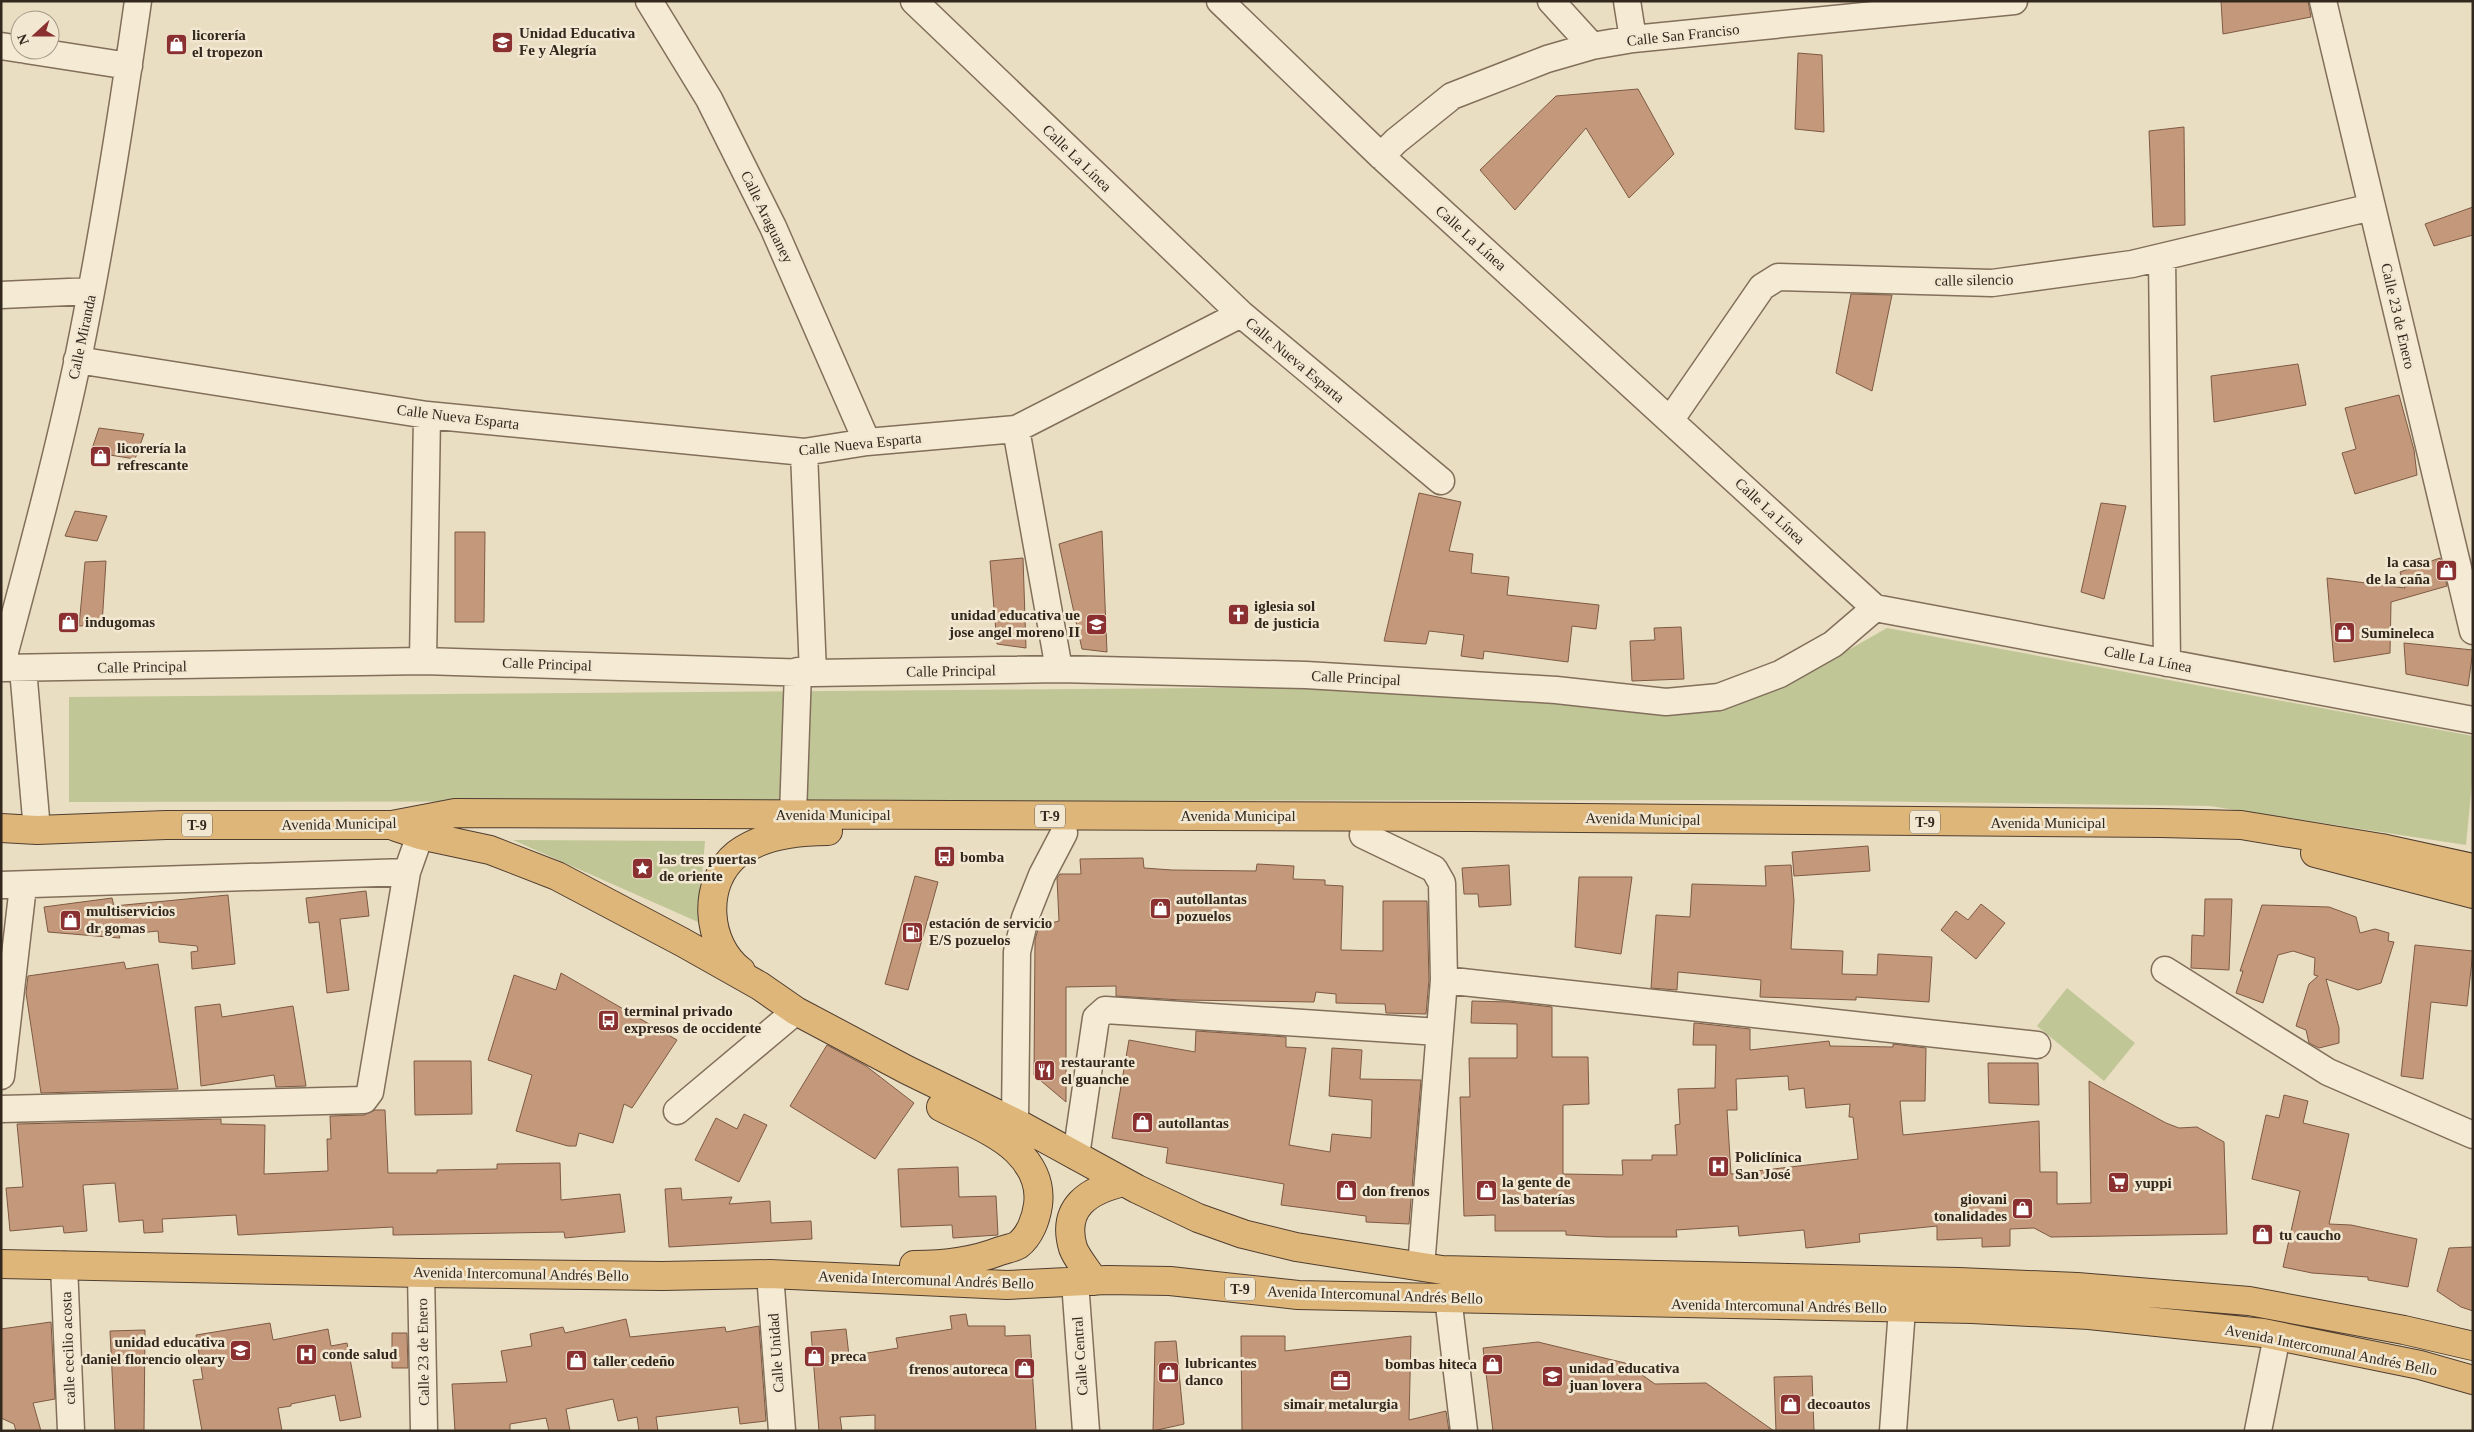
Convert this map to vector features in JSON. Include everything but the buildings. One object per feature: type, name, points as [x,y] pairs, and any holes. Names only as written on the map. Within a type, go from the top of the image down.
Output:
[{"type":"highway","name":"Avenida Municipal","points":[[1,828],[37,830],[166,825],[392,826],[455,813],[2141,830],[2241,825],[2381,848],[2473,868]]},
{"type":"highway","name":"Avenida Intercomunal Andrés Bello","points":[[392,826],[420,835],[490,850],[557,876],[760,986],[796,1010],[907,1070],[1014,1122],[1124,1182],[1198,1218],[1243,1234],[1296,1247],[1452,1270],[1959,1282],[2076,1287],[2249,1301],[2404,1330],[2473,1346]]},
{"type":"highway","name":"Avenida Municipal","points":[[760,986],[730,962],[713,927],[713,893],[722,873],[736,855],[759,841],[785,834],[824,831],[1363,836],[1471,831],[1710,827]]},
{"type":"highway","name":"Avenida Municipal","points":[[2141,830],[2275,843],[2473,894]]},
{"type":"highway","name":"T-9","points":[[770,1274],[815,1268],[877,1264],[936,1265],[970,1261],[1017,1245],[1029,1233],[1037,1213],[1040,1190],[1033,1171],[1016,1150],[988,1131],[935,1104],[907,1070]]},
{"type":"highway","points":[[1085,1281],[1074,1250],[1070,1229],[1072,1216],[1079,1203],[1091,1193],[1106,1186],[1124,1182]]},
{"type":"highway","name":"Avenida Intercomunal Andrés Bello","points":[[1,1264],[421,1273],[770,1274],[1007,1285],[1085,1281],[1170,1282],[1298,1295],[2089,1315],[2191,1324],[2277,1336],[2420,1365],[2473,1380]]},
{"type":"street","name":"Calle Miranda","points":[[37,830],[8,668],[91,292],[138,1]]},
{"type":"street","name":"Calle Araguaney","points":[[650,1],[709,99],[773,227],[867,442]]},
{"type":"street","name":"Calle La Línea","points":[[914,1],[1241,314]]},
{"type":"street","name":"Calle La Línea","points":[[1220,1],[1382,156],[1875,608],[2473,720]]},
{"type":"street","points":[[1551,1],[1592,46]]},
{"type":"street","points":[[1627,1],[1632,39]]},
{"type":"street","name":"Calle San Franciso","points":[[1382,156],[1396,141],[1452,96],[1547,58],[1592,46],[1632,39],[2014,1]]},
{"type":"street","name":"Calle 23 de Enero","points":[[2323,1],[2473,631]]},
{"type":"street","points":[[60,55],[129,66]]},
{"type":"street","name":"calle silencio","points":[[1670,419],[1762,286],[1778,277],[1992,283],[2132,264],[2372,206]]},
{"type":"street","points":[[2162,257],[2167,663]]},
{"type":"street","points":[[1,295],[91,292]]},
{"type":"street","name":"Calle Nueva Esparta","points":[[77,360],[427,415],[804,452],[867,442],[1016,429],[1241,314],[1441,481]]},
{"type":"street","points":[[423,661],[427,415]]},
{"type":"street","points":[[1016,429],[1059,669]]},
{"type":"street","points":[[793,815],[806,672],[804,452]]},
{"type":"street","name":"Calle Principal","points":[[8,668],[423,661],[806,672],[1059,669],[1306,674],[1556,690],[1666,702],[1719,697],[1780,674],[1833,644],[1875,608]]},
{"type":"street","points":[[1014,1122],[1017,952],[1025,918],[1042,875],[1064,833]]},
{"type":"street","points":[[1,1109],[364,1100],[370,1092],[407,872],[420,835]]},
{"type":"street","points":[[1363,836],[1434,869],[1442,883],[1444,980],[1422,1267]]},
{"type":"street","points":[[1,1076],[12,885],[407,872]]},
{"type":"street","points":[[2164,970],[2328,1072],[2473,1135]]},
{"type":"street","points":[[1444,980],[2037,1045]]},
{"type":"street","points":[[677,1111],[796,1010]]},
{"type":"street","points":[[1076,1156],[1096,1018],[1105,1010],[1439,1032]]},
{"type":"street","name":"calle cecilio acosta","points":[[64,1265],[71,1431]]},
{"type":"street","name":"Calle 23 de Enero","points":[[421,1273],[424,1431]]},
{"type":"street","name":"Calle Unidad","points":[[770,1274],[782,1431]]},
{"type":"street","name":"Calle Central","points":[[1085,1281],[1086,1431]]},
{"type":"street","points":[[1448,1298],[1464,1431]]},
{"type":"street","points":[[1893,1431],[1902,1309]]},
{"type":"street","points":[[2258,1431],[2277,1336]]},
{"type":"green space","points":[[1887,628],[2473,736],[2473,773],[2466,845],[2210,806],[1780,800],[69,802],[69,697],[1322,687],[1729,708],[1815,669]]},
{"type":"green space","points":[[513,840],[705,841],[698,922]]},
{"type":"green space","points":[[2067,988],[2135,1043],[2104,1081],[2037,1026]]},
{"type":"place","name":"Unidad Educativa Fe y Alegría","points":[[503,42]]},
{"type":"place","name":"licorería el tropezon","points":[[176,44]]},
{"type":"place","name":"licorería la refrescante","points":[[101,457]]},
{"type":"place","name":"la casa de la caña","points":[[2446,571]]},
{"type":"place","name":"iglesia sol de justicia","points":[[1238,615]]},
{"type":"place","name":"indugomas","points":[[69,622]]},
{"type":"place","name":"unidad educativa ue jose angel moreno II","points":[[1096,624]]},
{"type":"place","name":"Sumineleca","points":[[2345,633]]},
{"type":"place","name":"bomba","points":[[944,857]]},
{"type":"place","name":"las tres puertas de oriente","points":[[643,868]]},
{"type":"place","name":"autollantas pozuelos","points":[[1160,908]]},
{"type":"place","name":"multiservicios dr gomas","points":[[70,920]]},
{"type":"place","name":"estación de servicio E/S pozuelos","points":[[913,932]]},
{"type":"place","name":"terminal privado expresos de occidente","points":[[608,1020]]},
{"type":"place","name":"restaurante el guanche","points":[[1045,1071]]},
{"type":"place","name":"autollantas","points":[[1142,1123]]},
{"type":"place","name":"Policlínica San José","points":[[1719,1166]]},
{"type":"place","name":"yuppi","points":[[2119,1183]]},
{"type":"place","name":"don frenos","points":[[1346,1191]]},
{"type":"place","name":"la gente de las baterías","points":[[1486,1191]]},
{"type":"place","name":"giovani tonalidades","points":[[2023,1208]]},
{"type":"place","name":"tu caucho","points":[[2263,1235]]},
{"type":"place","name":"unidad educativa daniel florencio oleary","points":[[241,1351]]},
{"type":"place","name":"conde salud","points":[[306,1354]]},
{"type":"place","name":"preca","points":[[815,1356]]},
{"type":"place","name":"taller cedeño","points":[[577,1361]]},
{"type":"place","name":"bombas hiteca","points":[[1493,1364]]},
{"type":"place","name":"frenos autoreca","points":[[1024,1369]]},
{"type":"place","name":"lubricantes danco","points":[[1169,1372]]},
{"type":"place","name":"unidad educativa juan lovera","points":[[1553,1377]]},
{"type":"place","name":"simair metalurgia","points":[[1341,1381]]},
{"type":"place","name":"decoautos","points":[[1791,1404]]}]
